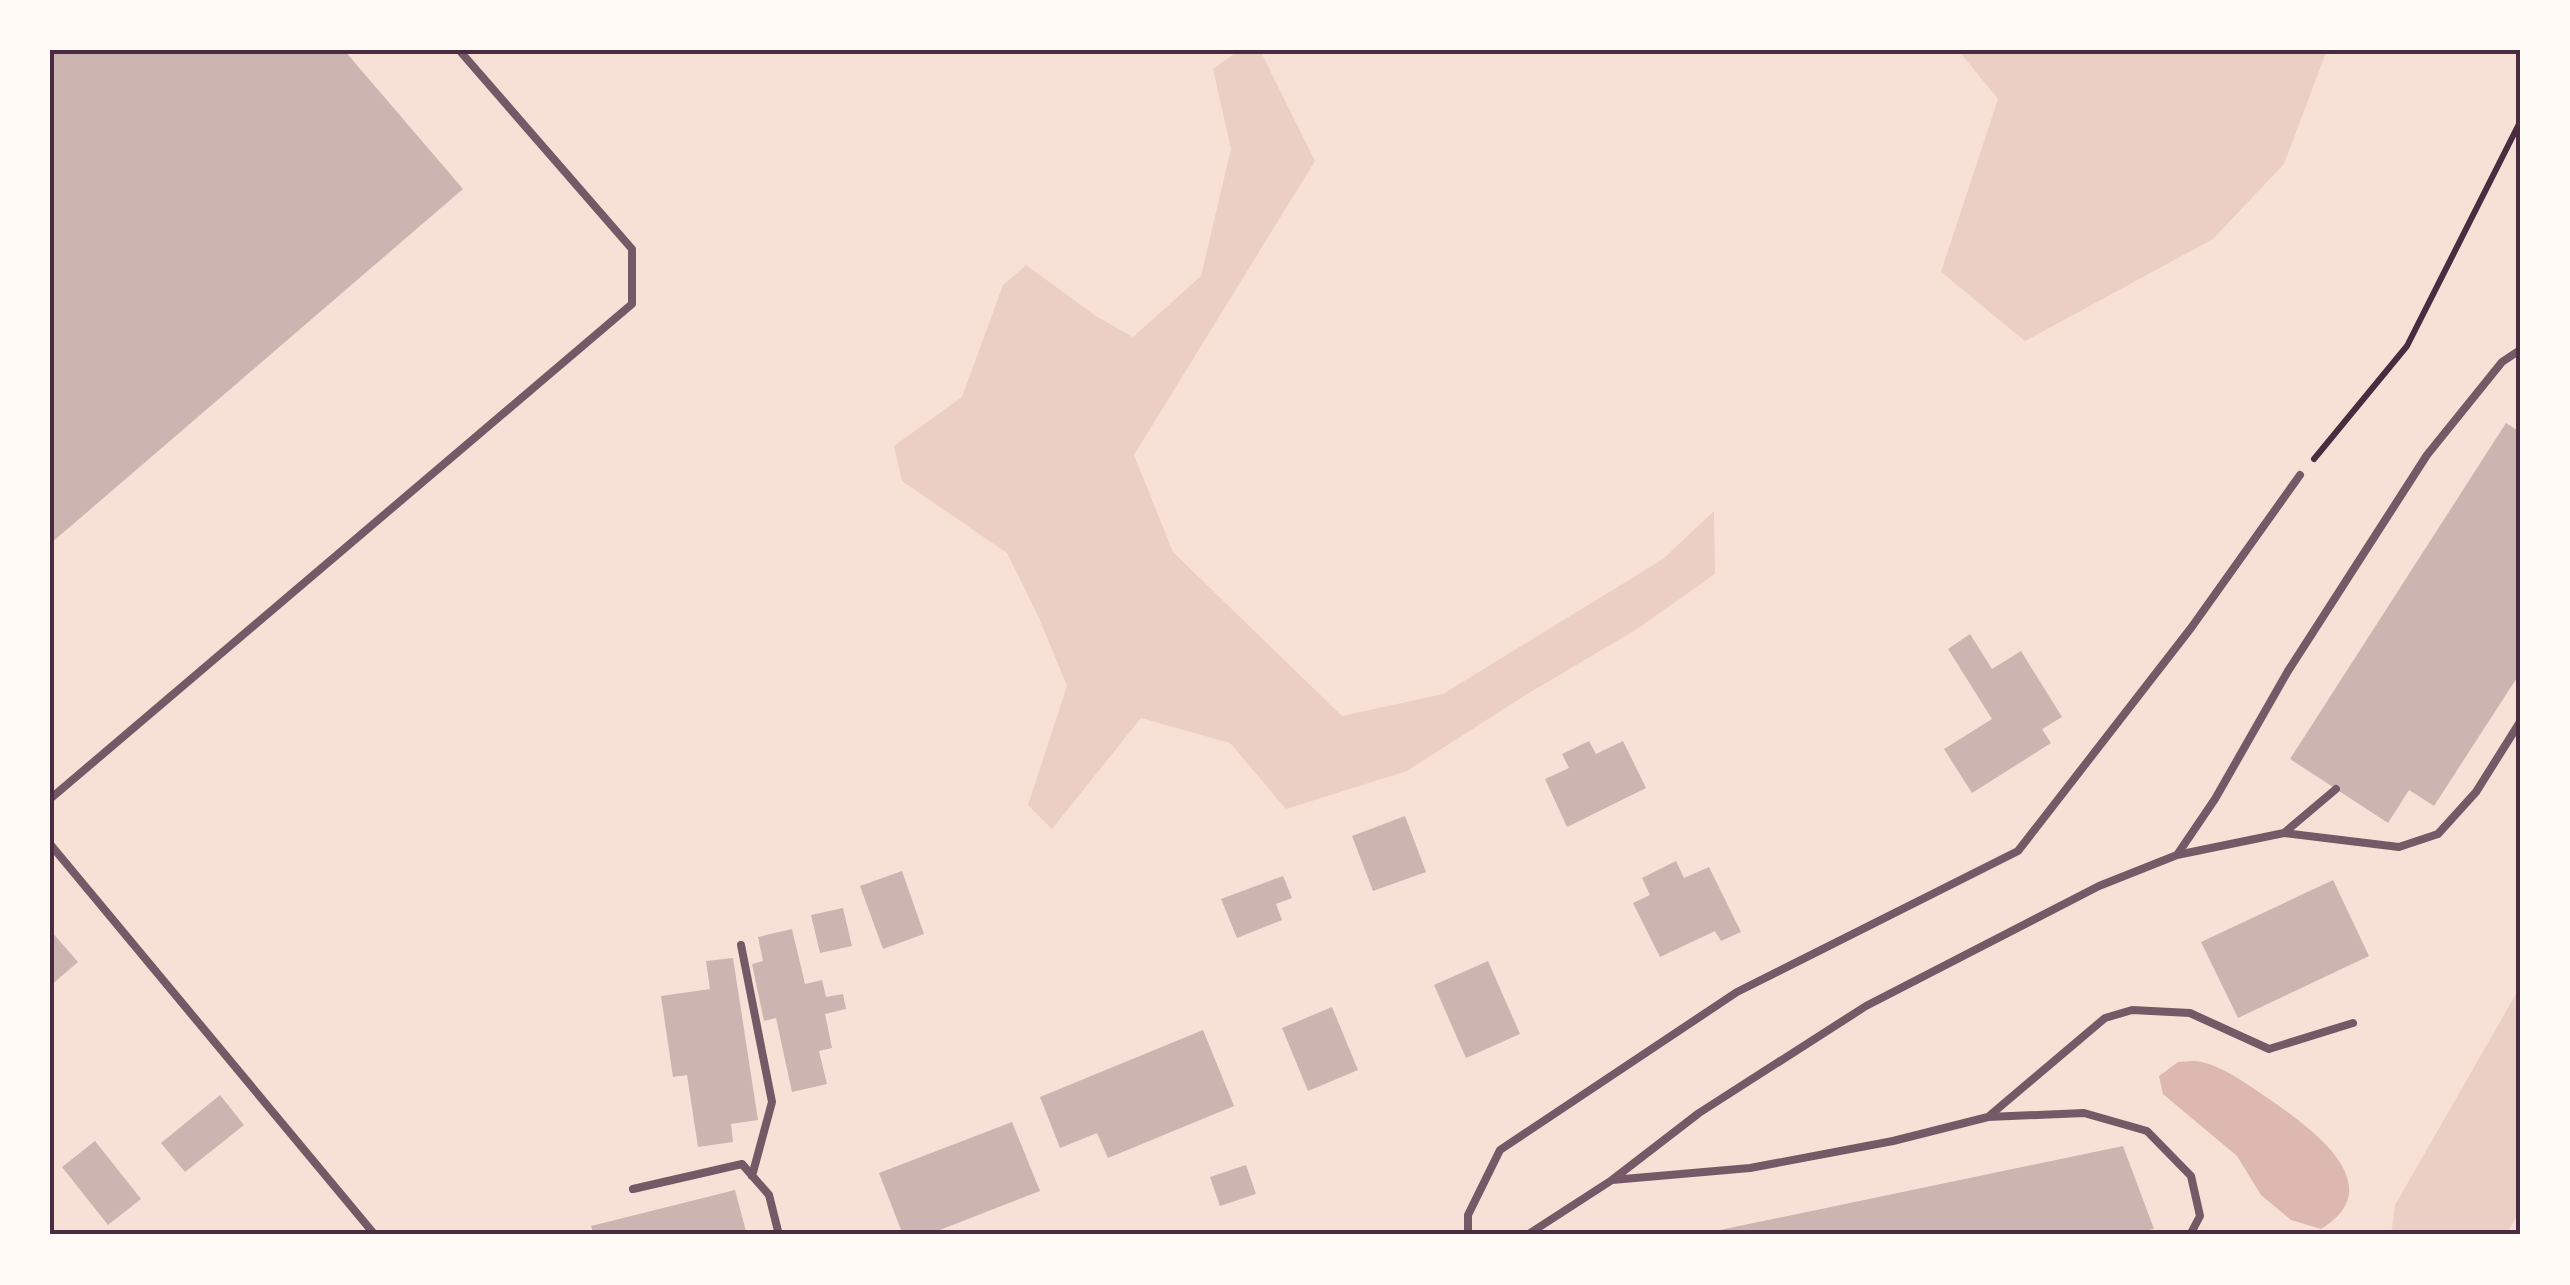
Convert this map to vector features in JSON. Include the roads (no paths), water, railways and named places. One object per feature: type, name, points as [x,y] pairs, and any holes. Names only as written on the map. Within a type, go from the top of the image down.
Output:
[{"type":"lane","points":[[50,799],[632,304],[632,249],[459,50]]},
{"type":"lane","points":[[2177,855],[2216,799],[2288,671],[2427,456],[2502,362],[2520,350]]},
{"type":"lane","points":[[1468,1235],[1468,1215],[1500,1150],[1737,992],[2018,850],[2191,628],[2300,475]]},
{"type":"lane","points":[[1528,1235],[1612,1180],[1699,1112],[1866,1006],[2099,886],[2177,855],[2284,833],[2399,847],[2438,834],[2476,792],[2520,722]]},
{"type":"lane","points":[[2284,833],[2336,789]]},
{"type":"lane","points":[[50,844],[374,1235]]},
{"type":"lane","points":[[741,944],[772,1102],[752,1176]]},
{"type":"lane","points":[[1988,1117],[2106,1018],[2132,1010],[2190,1013],[2268,1049],[2353,1023]]},
{"type":"lane","points":[[1612,1180],[1750,1168],[1892,1142],[1988,1117],[2084,1113],[2146,1130],[2191,1176],[2200,1216],[2190,1235]]},
{"type":"lane","points":[[632,1190],[742,1164],[769,1195],[779,1235]]}]
